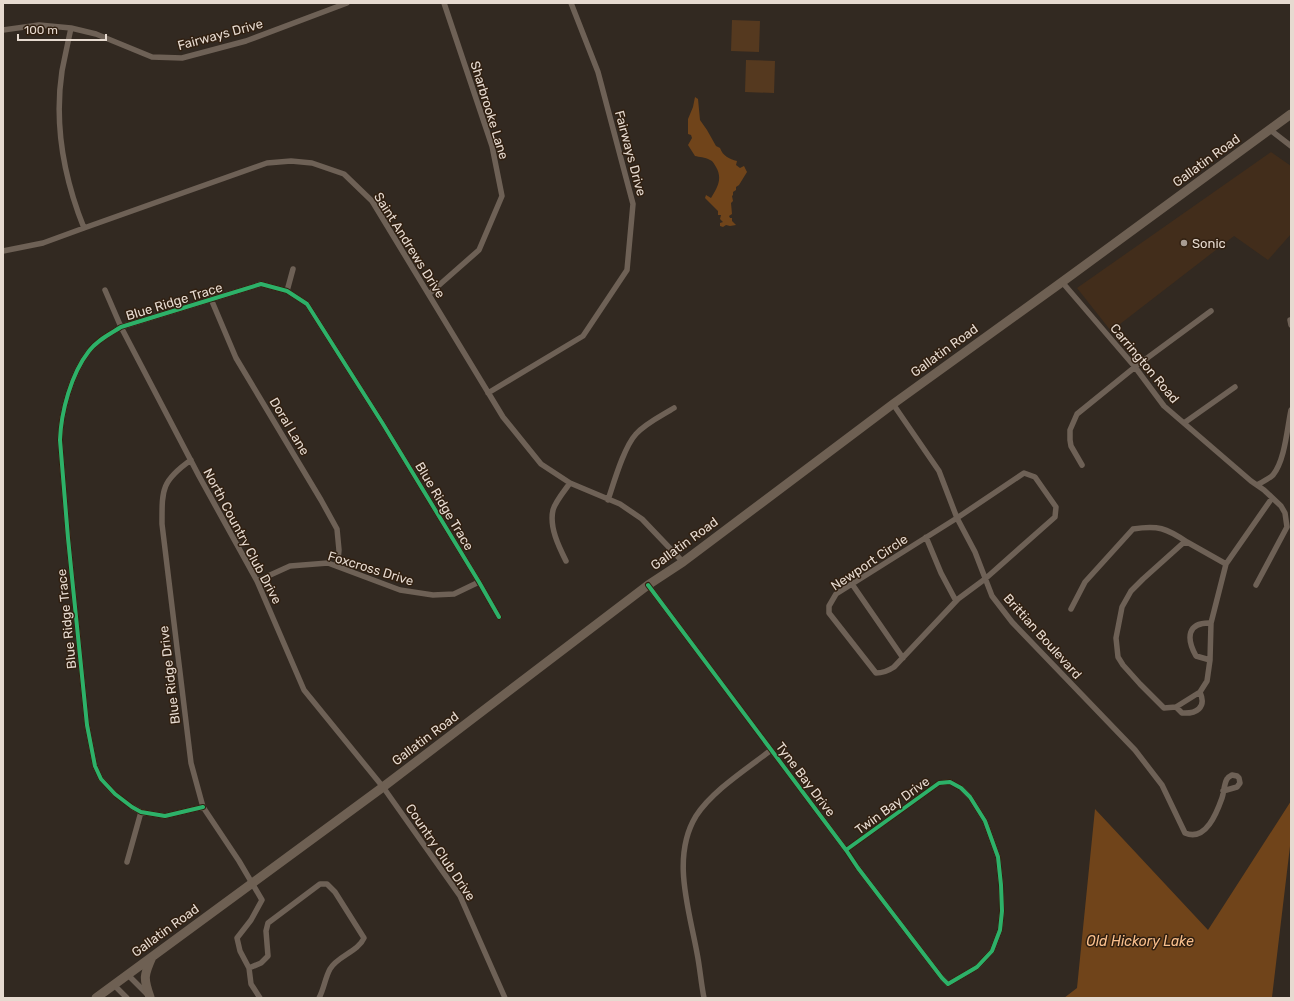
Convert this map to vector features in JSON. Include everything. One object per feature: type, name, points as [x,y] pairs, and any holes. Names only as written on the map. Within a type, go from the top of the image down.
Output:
[{"type":"main road","name":"Gallatin Road","points":[[96,998],[113,984],[383,787],[648,585],[683,562],[893,404],[1291,114]]},
{"type":"main road","points":[[151,997],[146,986],[145,975],[152,956]]},
{"type":"street","name":"Fairways Drive","points":[[4,30],[39,24],[71,28],[96,34],[152,57],[182,58],[246,41],[347,3]]},
{"type":"street","name":"Sharbrooke Lane","points":[[429,294],[479,250],[502,196],[492,146],[444,3]]},
{"type":"street","name":"Fairways Drive","points":[[488,393],[582,336],[627,270],[633,204],[598,72],[571,3]]},
{"type":"street","points":[[71,28],[62,71],[59,114],[60,135],[65,168],[77,211],[84,228]]},
{"type":"street","points":[[1269,129],[1291,146]]},
{"type":"street","name":"Saint Andrews Drive","points":[[3,250],[42,244],[267,163],[291,161],[312,163],[344,174],[372,201],[503,417],[541,464],[570,483],[620,504],[642,519],[683,562]]},
{"type":"street","points":[[287,290],[293,269]]},
{"type":"street","name":"Carrington Road","points":[[1062,282],[1135,367],[1164,406],[1281,506],[1285,513],[1287,527],[1256,585]]},
{"type":"street","name":"Blue Ridge Trace","points":[[203,807],[165,816],[141,812],[115,794],[101,780],[95,766],[87,725],[68,538],[60,440],[65,405],[71,386],[89,350],[104,337],[121,327],[261,284],[287,290],[308,304],[383,424],[499,617]]},
{"type":"street","name":"North Country Club Drive","points":[[105,290],[121,327],[257,581],[304,690],[383,787]]},
{"type":"street","name":"Doral Lane","points":[[212,299],[236,358],[337,529],[339,550],[336,566]]},
{"type":"street","points":[[1082,465],[1071,446],[1070,440],[1070,430],[1077,414],[1135,367],[1211,311]]},
{"type":"street","points":[[1184,423],[1235,388]]},
{"type":"street","name":"Brittian Boulevard","points":[[893,404],[914,437],[939,471],[957,518],[975,552],[992,596],[1012,622],[1140,756],[1162,785],[1186,833],[1200,833],[1207,828],[1222,798],[1223,791]]},
{"type":"street","points":[[608,500],[627,448],[635,435],[646,425],[674,408]]},
{"type":"street","points":[[1257,485],[1272,476],[1277,469],[1281,459],[1291,410]]},
{"type":"street","name":"Blue Ridge Drive","points":[[191,460],[177,470],[166,484],[162,500],[162,524],[191,763],[203,807],[253,882],[262,900],[251,920],[237,938],[240,951],[249,968]]},
{"type":"street","name":"Newport Circle","points":[[1024,473],[1035,477],[1056,507],[1055,517],[986,579],[956,601],[903,658],[888,671],[876,673],[829,613],[829,606],[836,594],[926,538],[1024,473]]},
{"type":"street","points":[[566,561],[558,545],[553,525],[553,510],[570,483]]},
{"type":"street","points":[[1187,542],[1182,544],[1170,554],[1131,592],[1122,607],[1116,638],[1118,657],[1140,684],[1164,708],[1176,707],[1200,692],[1207,681],[1212,623],[1226,564],[1272,498]]},
{"type":"street","points":[[1071,609],[1085,582],[1133,529],[1154,527],[1170,531],[1226,564]]},
{"type":"street","points":[[926,538],[941,573],[956,601]]},
{"type":"street","name":"Foxcross Drive","points":[[257,581],[290,566],[328,563],[400,590],[433,595],[454,594],[479,582]]},
{"type":"street","points":[[852,584],[903,658]]},
{"type":"street","name":"Tyne Bay Drive","points":[[648,585],[858,868],[948,984]]},
{"type":"street","points":[[1210,660],[1196,656],[1191,647],[1190,636],[1192,629],[1197,625],[1212,623]]},
{"type":"street","points":[[1176,707],[1182,713],[1190,713],[1198,709],[1202,704],[1203,699],[1200,692]]},
{"type":"street","name":"Tyne Bay Drive","points":[[704,998],[685,886],[684,854],[688,832],[697,815],[716,793],[771,750]]},
{"type":"street","name":"Twin Bay Drive","points":[[846,850],[939,783],[950,782],[961,788],[970,797],[985,821],[998,857],[1002,911],[1000,930],[992,951],[977,967],[948,984]]},
{"type":"street","name":"Country Club Drive","points":[[383,787],[460,896],[505,998]]},
{"type":"street","points":[[127,862],[141,812]]},
{"type":"street","points":[[260,998],[251,984],[249,968],[261,963],[268,956],[266,931],[268,923],[320,884],[327,884],[335,892],[364,938],[361,945],[348,953],[330,968],[318,998]]},
{"type":"street","points":[[127,974],[151,997]]},
{"type":"street","points":[[113,984],[127,998]]},
{"type":"shaded area","points":[[732,20],[760,21],[759,52],[731,51]]},
{"type":"shaded area","points":[[746,60],[775,61],[774,93],[745,92]]},
{"type":"shaded area","points":[[1271,152],[1291,166],[1291,234],[1268,260],[1234,236],[1111,331],[1077,288]]},
{"type":"water","points":[[695,97],[698,99],[700,120],[716,146],[720,148],[727,157],[737,161],[736,165],[740,168],[744,166],[747,172],[739,185],[736,187],[736,190],[733,192],[732,196],[732,214],[729,216],[736,225],[720,226],[720,223],[723,222],[720,219],[721,215],[718,215],[718,211],[705,198],[706,195],[711,198],[715,191],[719,179],[718,171],[712,161],[695,156],[688,145],[692,138],[691,135],[688,134],[688,119]]},
{"type":"water","name":"Old Hickory Lake","points":[[1291,801],[1291,838],[1272,997],[1274,998],[1064,998],[1077,988],[1095,809],[1208,930]]},
{"type":"cycle path","points":[[203,807],[165,816],[141,812],[132,807],[115,794],[101,779],[95,766],[87,725],[68,538],[60,440],[62,418],[68,394],[77,371],[89,351],[96,344],[121,327],[261,284],[287,291],[307,304],[383,424],[499,617]]},
{"type":"cycle path","points":[[648,585],[858,868],[942,978],[948,984],[977,967],[992,951],[1000,930],[1002,911],[998,857],[985,821],[970,797],[961,788],[950,782],[939,783],[846,850]]},
{"type":"place","name":"Sonic","points":[[1184,243]]}]
